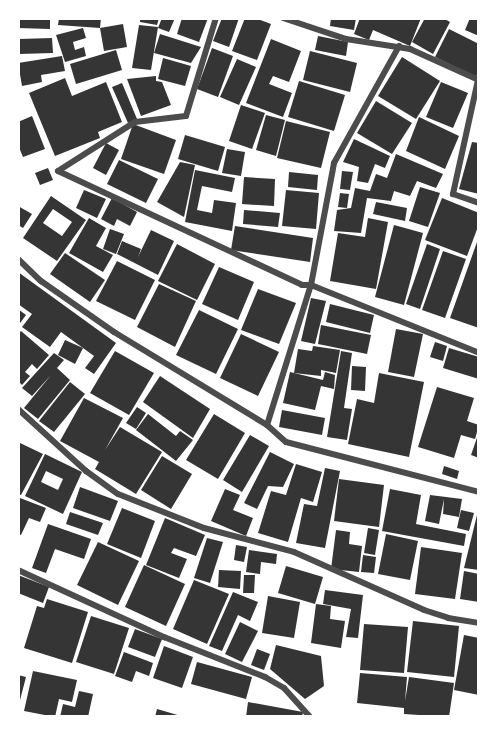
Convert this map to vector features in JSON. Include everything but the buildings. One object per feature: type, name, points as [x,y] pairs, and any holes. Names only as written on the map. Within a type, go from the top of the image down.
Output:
[{"type":"street","points":[[216,18],[186,116],[135,122],[58,171],[302,285],[311,285],[479,353]]},
{"type":"street","points":[[283,18],[346,39],[399,46],[479,80],[453,194],[479,203]]},
{"type":"street","points":[[267,425],[311,285],[334,163],[399,46]]},
{"type":"street","points":[[18,259],[40,281],[114,332],[267,425],[286,442],[308,450],[479,492]]},
{"type":"street","points":[[18,409],[86,471],[118,494],[204,528],[294,552],[424,610],[448,618],[479,623]]},
{"type":"street","points":[[18,570],[164,637],[265,677],[284,688],[310,717]]}]
